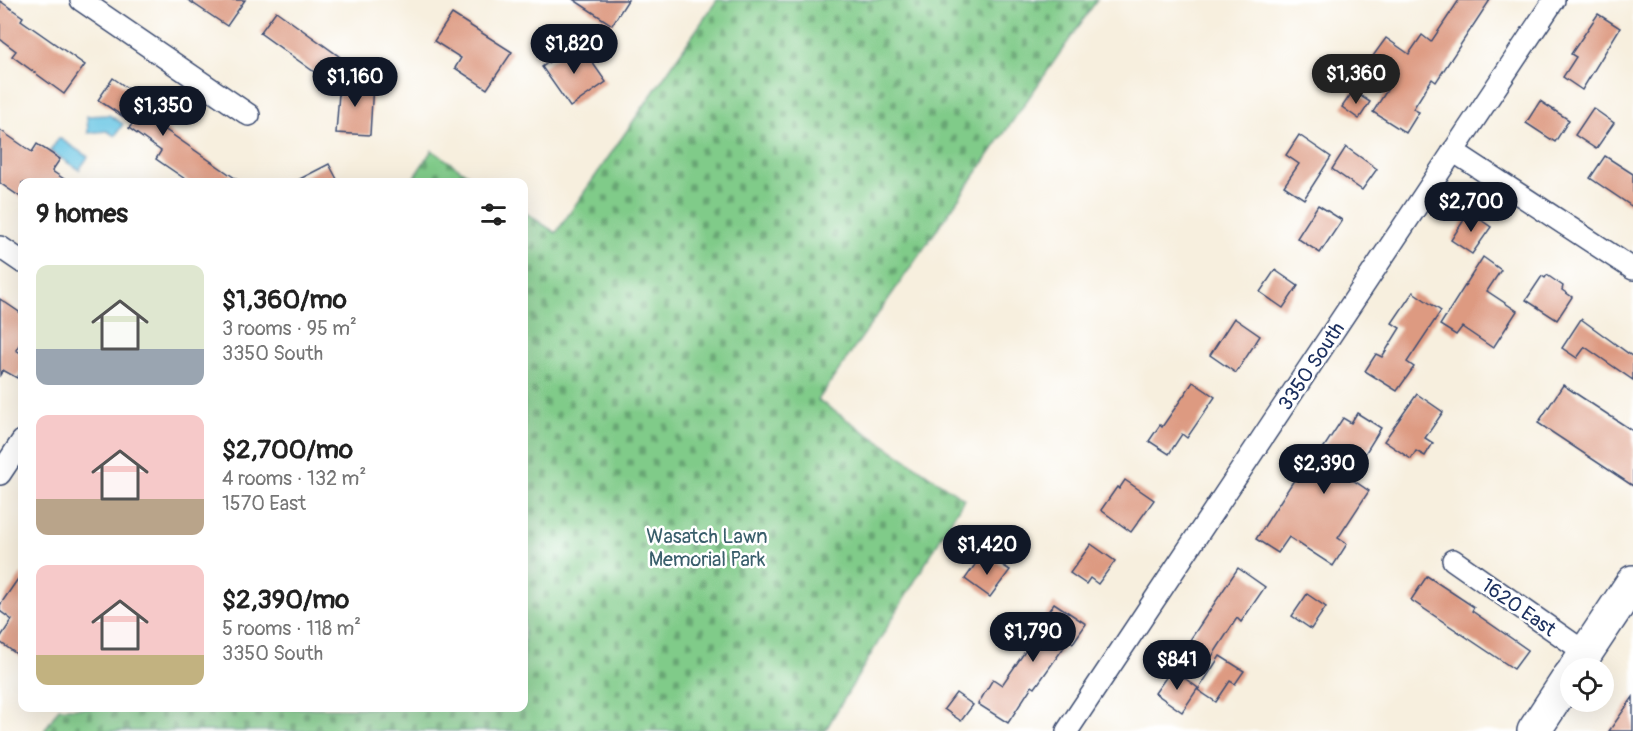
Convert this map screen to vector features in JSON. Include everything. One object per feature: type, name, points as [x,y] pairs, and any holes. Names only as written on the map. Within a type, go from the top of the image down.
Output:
[{"type":"main road","points":[[1582,658],[1633,582]]},
{"type":"main road","points":[[1534,731],[1560,692]]},
{"type":"street","points":[[81,0],[249,115]]},
{"type":"street","name":"3350 South","points":[[1067,731],[1554,0]]},
{"type":"street","points":[[1453,152],[1633,269]]},
{"type":"street","points":[[0,247],[18,259]]},
{"type":"street","points":[[0,474],[18,447]]},
{"type":"street","name":"1620 East","points":[[1453,560],[1568,658]]},
{"type":"green space","name":"Wasatch Lawn Memorial Park","points":[[717,0],[1097,0],[818,400],[964,499],[825,731],[44,731],[56,712],[528,712],[528,215],[556,233]]},
{"type":"green space","points":[[432,150],[473,178],[413,178]]},
{"type":"water","points":[[109,115],[123,124],[115,136],[107,131],[88,133],[87,116]]},
{"type":"water","points":[[59,138],[88,157],[79,170],[50,151]]},
{"type":"building","points":[[188,0],[245,0],[227,26]]},
{"type":"building","points":[[574,0],[628,0],[612,25]]},
{"type":"building","points":[[1459,0],[1490,0],[1436,82],[1432,79],[1413,109],[1419,112],[1406,133],[1373,112],[1398,73],[1373,56],[1386,38],[1409,54],[1422,35],[1431,42]]},
{"type":"building","points":[[0,1],[23,17],[21,20],[85,65],[64,94],[12,56],[16,51],[0,39]]},
{"type":"building","points":[[276,11],[340,57],[324,79],[260,33]]},
{"type":"building","points":[[452,14],[512,52],[487,89],[455,68],[461,58],[434,41]]},
{"type":"building","points":[[1598,14],[1620,28],[1582,90],[1563,77],[1576,57],[1571,54]]},
{"type":"building","points":[[578,42],[606,82],[570,107],[542,67]]},
{"type":"building","points":[[113,78],[167,116],[160,126],[235,178],[184,178],[156,159],[161,151],[129,128],[133,123],[98,100]]},
{"type":"building","points":[[340,80],[373,83],[370,135],[336,133]]},
{"type":"building","points":[[1353,91],[1370,102],[1359,119],[1342,107]]},
{"type":"building","points":[[1540,101],[1569,120],[1555,142],[1526,123]]},
{"type":"building","points":[[1593,108],[1614,123],[1596,149],[1575,135]]},
{"type":"building","points":[[0,130],[32,152],[37,144],[60,159],[52,171],[62,178],[18,178],[18,195],[0,183]]},
{"type":"building","points":[[1299,135],[1331,157],[1304,199],[1284,186],[1299,164],[1286,155]]},
{"type":"building","points":[[1346,147],[1377,169],[1362,190],[1332,169]]},
{"type":"building","points":[[1605,156],[1633,174],[1633,207],[1590,178]]},
{"type":"building","points":[[329,164],[336,178],[302,178]]},
{"type":"building","points":[[1318,205],[1342,220],[1320,253],[1297,238]]},
{"type":"building","points":[[1469,212],[1491,227],[1472,254],[1451,240]]},
{"type":"building","points":[[1483,257],[1501,270],[1487,291],[1517,311],[1493,348],[1462,327],[1456,335],[1440,325]]},
{"type":"building","points":[[1275,270],[1298,286],[1283,308],[1260,292]]},
{"type":"building","points":[[1547,275],[1563,286],[1562,290],[1572,297],[1557,320],[1526,300],[1542,276],[1545,278]]},
{"type":"building","points":[[1413,292],[1441,311],[1407,362],[1414,367],[1397,391],[1365,371],[1376,354],[1382,357],[1400,328],[1392,323]]},
{"type":"building","points":[[0,299],[18,311],[18,347],[16,350],[18,351],[18,376],[17,378],[3,370],[0,375]]},
{"type":"building","points":[[1234,318],[1260,336],[1236,373],[1210,355]]},
{"type":"building","points":[[1581,319],[1633,357],[1633,380],[1585,347],[1577,358],[1562,348]]},
{"type":"building","points":[[1193,382],[1215,397],[1187,438],[1182,434],[1169,454],[1149,441],[1160,425],[1162,427]]},
{"type":"building","points":[[1563,385],[1633,431],[1633,486],[1538,423]]},
{"type":"building","points":[[1417,394],[1443,412],[1425,438],[1433,443],[1425,456],[1416,451],[1411,459],[1384,441]]},
{"type":"building","points":[[1357,413],[1381,428],[1350,478],[1369,491],[1338,538],[1347,544],[1333,566],[1289,537],[1278,553],[1256,539],[1305,463],[1311,467],[1343,418],[1351,423]]},
{"type":"building","points":[[1125,480],[1154,500],[1131,532],[1101,510],[1117,487],[1119,489]]},
{"type":"building","points":[[1091,544],[1115,561],[1098,584],[1090,578],[1086,584],[1070,573]]},
{"type":"building","points":[[979,559],[988,565],[993,559],[1010,570],[990,597],[965,579]]},
{"type":"building","points":[[1238,568],[1265,587],[1241,622],[1237,618],[1211,658],[1188,643]]},
{"type":"building","points":[[1427,576],[1474,607],[1472,611],[1528,650],[1514,669],[1411,600]]},
{"type":"building","points":[[18,579],[18,655],[0,642],[0,638],[12,620],[0,611],[0,605]]},
{"type":"building","points":[[1307,594],[1326,607],[1311,629],[1292,616]]},
{"type":"building","points":[[1054,603],[1086,624],[1073,643],[1069,640],[1035,688],[1032,686],[1008,723],[978,704],[993,679],[1002,685],[1044,624],[1041,622]]},
{"type":"building","points":[[1220,656],[1244,671],[1235,684],[1230,681],[1216,702],[1198,690]]},
{"type":"building","points":[[1172,669],[1198,688],[1182,712],[1155,693]]},
{"type":"building","points":[[956,693],[973,705],[961,721],[944,709]]},
{"type":"building","points":[[1633,697],[1633,731],[1609,731]]}]
